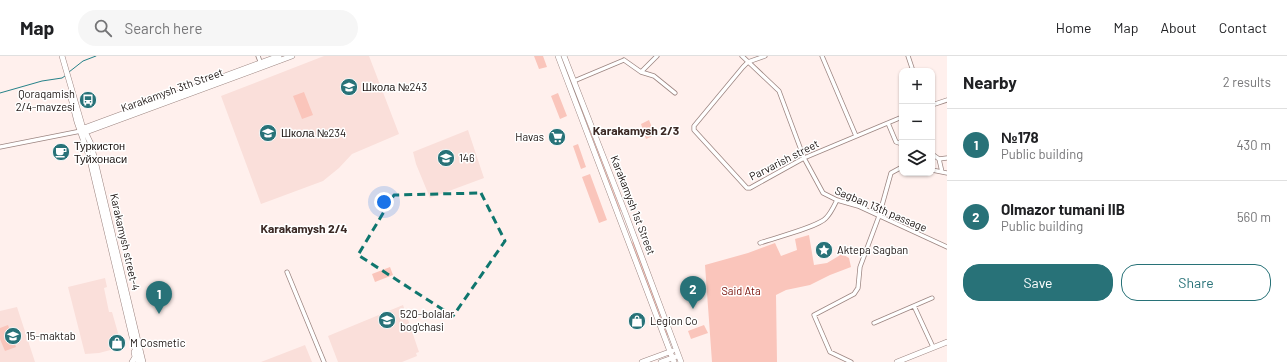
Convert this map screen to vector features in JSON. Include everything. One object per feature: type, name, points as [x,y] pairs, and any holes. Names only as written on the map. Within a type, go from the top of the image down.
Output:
[{"type":"main road","name":"Karakamysh street-4","points":[[63,56],[71,90],[70,95],[84,131],[91,144],[134,332],[143,362]]},
{"type":"main road","name":"Karakamysh 3th Street","points":[[261,65],[279,56]]},
{"type":"main road","name":"Karakamysh 3th Street","points":[[84,131],[261,65],[292,56]]},
{"type":"main road","name":"Karakamysh 1st Street","points":[[558,56],[673,360]]},
{"type":"main road","name":"Karakamysh 1st Street","points":[[564,56],[626,214],[681,362]]},
{"type":"main road","points":[[619,217],[626,214]]},
{"type":"main road","name":"Karakamysh street-4","points":[[134,332],[133,340],[138,362]]},
{"type":"main road","points":[[132,362],[135,357],[132,345],[133,340]]},
{"type":"main road","points":[[897,362],[947,342]]},
{"type":"main road","points":[[642,362],[676,349]]},
{"type":"main road","points":[[661,362],[673,360],[679,355]]},
{"type":"street","points":[[258,56],[261,65]]},
{"type":"street","points":[[574,81],[624,60],[627,56]]},
{"type":"street","points":[[641,72],[657,56]]},
{"type":"street","name":"Sagban 13th passage","points":[[742,56],[779,91],[804,158],[823,193],[837,200],[858,206],[947,247]]},
{"type":"street","points":[[748,62],[765,56]]},
{"type":"street","points":[[822,56],[856,136]]},
{"type":"street","points":[[908,56],[912,68]]},
{"type":"street","points":[[624,60],[641,72],[654,76],[675,93]]},
{"type":"street","name":"Parvarish street","points":[[748,62],[742,67],[694,126],[694,130],[748,188],[804,158],[899,118]]},
{"type":"street","points":[[935,104],[947,100]]},
{"type":"street","points":[[888,123],[896,142],[899,143]]},
{"type":"street","name":"Karakamysh 3th Street","points":[[0,147],[84,131]]},
{"type":"street","points":[[935,156],[939,159],[942,172]]},
{"type":"street","points":[[939,159],[947,158]]},
{"type":"street","points":[[851,362],[830,352],[814,316],[854,294],[858,288],[860,267],[880,216],[891,173],[899,169]]},
{"type":"street","points":[[935,171],[947,173]]},
{"type":"street","points":[[760,243],[815,225],[824,220],[831,212],[837,200]]},
{"type":"street","points":[[287,272],[324,362]]},
{"type":"street","points":[[874,323],[932,298]]},
{"type":"street","points":[[914,306],[933,347]]},
{"type":"highlighted area","points":[[481,193],[505,241],[453,316],[358,255],[394,195]]},
{"type":"shaded area","points":[[324,56],[369,56],[399,134],[352,154],[339,168],[323,181],[261,204],[221,96]]},
{"type":"shaded area","name":"146","points":[[468,130],[484,178],[430,198],[416,164],[413,152]]},
{"type":"shaded area","points":[[105,278],[107,287],[104,288],[109,312],[112,312],[122,347],[99,353],[85,354],[68,287]]},
{"type":"shaded area","name":"520-bolalar bog'chasi","points":[[403,305],[419,352],[416,353],[417,356],[402,362],[338,362],[328,336]]},
{"type":"shaded area","name":"15-maktab","points":[[17,307],[35,362],[0,362],[0,311]]},
{"type":"shaded area","points":[[305,345],[312,362],[261,362]]},
{"type":"green space","points":[[534,56],[543,56],[547,67],[539,69]]},
{"type":"green space","points":[[560,56],[562,56],[621,211],[620,211]]},
{"type":"green space","points":[[304,92],[313,115],[302,119],[293,96]]},
{"type":"green space","points":[[558,93],[567,116],[560,119],[551,96]]},
{"type":"green space","points":[[649,120],[655,135],[646,139],[641,124]]},
{"type":"green space","points":[[578,144],[586,167],[581,169],[573,146]]},
{"type":"green space","points":[[590,174],[607,220],[599,223],[582,177]]},
{"type":"green space","name":"Said Ata","points":[[809,235],[814,265],[827,263],[842,254],[849,258],[851,267],[810,285],[786,290],[776,295],[777,362],[712,362],[705,265],[748,253],[775,243],[781,256],[797,250],[795,239]]},
{"type":"green space","points":[[633,241],[668,335],[667,337],[632,243]]},
{"type":"green space","points":[[390,267],[393,275],[375,282],[372,274]]},
{"type":"green space","points":[[8,325],[16,347],[5,351],[0,339],[0,328]]},
{"type":"green space","points":[[704,325],[708,333],[691,339],[688,331]]},
{"type":"waterway","points":[[69,72],[83,61],[96,56]]},
{"type":"waterway","points":[[0,93],[65,76]]},
{"type":"place","name":"Школа №243","points":[[349,87]]},
{"type":"place","name":"Qoraqamish 2/4-mavzesi","points":[[88,100]]},
{"type":"place","name":"Школа №234","points":[[268,133]]},
{"type":"place","name":"Havas","points":[[557,137]]},
{"type":"place","name":"Туркистон Туйхонаси","points":[[61,152]]},
{"type":"place","name":"146","points":[[446,158]]},
{"type":"place","name":"Aktepa Sagban","points":[[824,250]]},
{"type":"place","name":"Olmazor tumani IIB","points":[[693,309]]},
{"type":"place","name":"№178","points":[[159,314]]},
{"type":"place","name":"520-bolalar bog'chasi","points":[[387,320]]},
{"type":"place","name":"Legion Co","points":[[637,321]]},
{"type":"place","name":"15-maktab","points":[[13,336]]},
{"type":"place","name":"M Cosmetic","points":[[117,343]]},
{"type":"district","name":"Karakamysh 2/3","points":[[636,131]]},
{"type":"district","name":"Karakamysh 2/4","points":[[304,229]]}]
